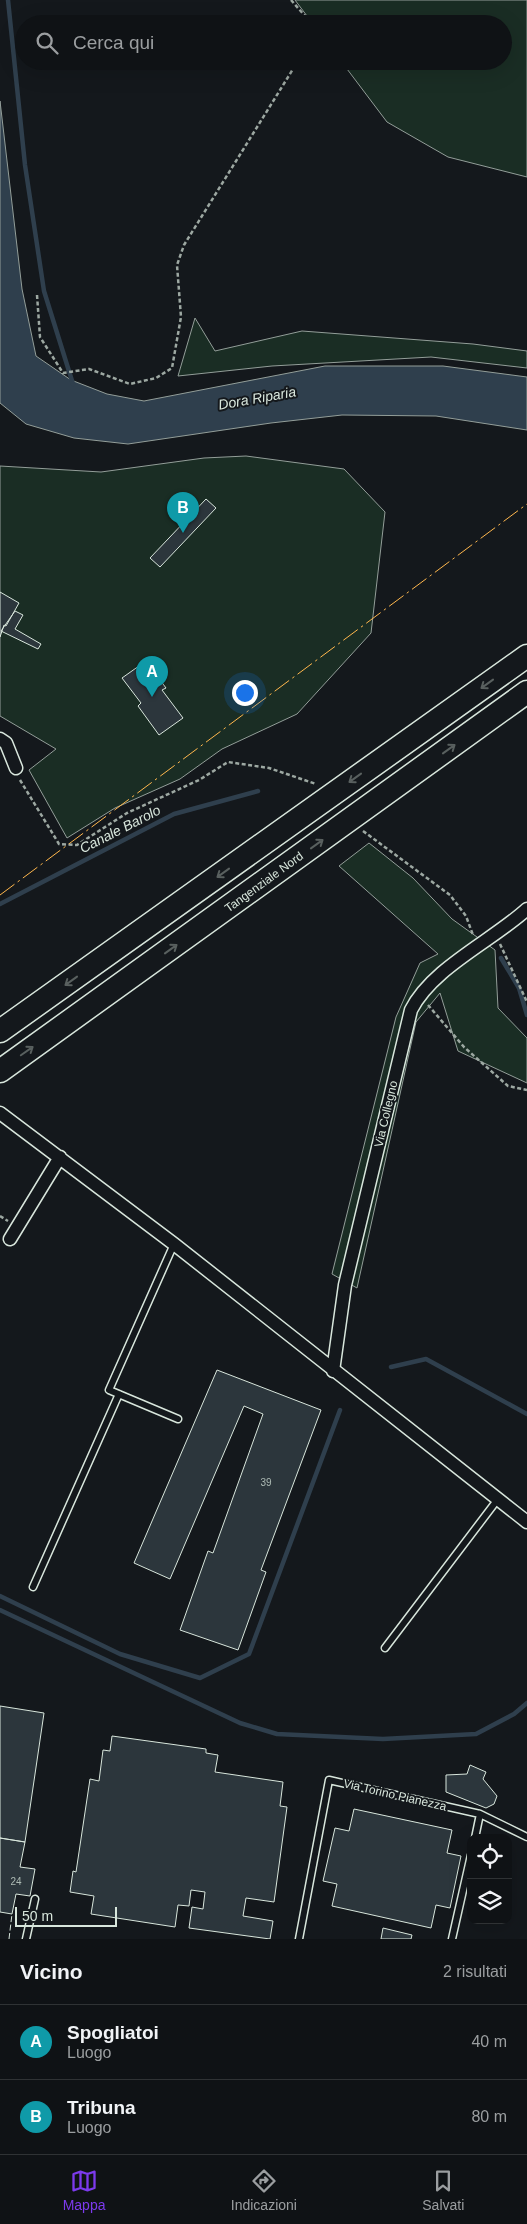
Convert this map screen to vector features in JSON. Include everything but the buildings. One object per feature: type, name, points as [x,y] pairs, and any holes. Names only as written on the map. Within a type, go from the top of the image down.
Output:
[{"type":"highway","points":[[0,1031],[527,656]]},
{"type":"highway","name":"Tangenziale Nord","points":[[0,1071],[527,692]]},
{"type":"street","points":[[0,739],[6,743],[16,768]]},
{"type":"street","name":"Via Collegno","points":[[333,1371],[345,1285],[411,1010],[418,995],[429,983],[527,909]]},
{"type":"street","points":[[2,1117],[60,1157],[174,1244],[527,1522]]},
{"type":"street","points":[[10,1239],[60,1157]]},
{"type":"lane","points":[[174,1244],[109,1390],[178,1419]]},
{"type":"lane","points":[[33,1587],[119,1394]]},
{"type":"lane","points":[[385,1648],[498,1499]]},
{"type":"lane","name":"Via Torino Pianezza","points":[[299,1939],[329,1780],[480,1814]]},
{"type":"lane","points":[[475,1834],[480,1814],[527,1837]]},
{"type":"lane","points":[[452,1939],[467,1872]]},
{"type":"lane","points":[[26,1939],[35,1898]]},
{"type":"path","points":[[291,0],[304,15]]},
{"type":"path","points":[[37,295],[40,337],[63,373],[89,369],[130,384],[156,378],[172,368],[181,317],[176,265],[184,245],[292,70]]},
{"type":"path","points":[[16,768],[22,785],[59,844],[77,846],[127,813],[199,780],[228,762],[269,768],[324,787]]},
{"type":"path","points":[[356,826],[450,895],[466,916],[477,946]]},
{"type":"path","points":[[493,936],[501,946],[527,1002]]},
{"type":"path","points":[[418,995],[464,1047],[508,1086],[527,1090]]},
{"type":"green space","points":[[295,0],[527,0],[527,177],[448,157],[387,122],[348,70],[512,70],[512,15],[306,15]]},
{"type":"green space","points":[[195,318],[215,351],[302,331],[473,344],[527,351],[527,368],[431,357],[272,366],[178,376]]},
{"type":"green space","points":[[246,456],[344,469],[385,512],[371,633],[297,714],[222,749],[180,779],[115,808],[67,838],[29,770],[56,749],[0,716],[0,466],[101,472],[204,458]]},
{"type":"green space","points":[[369,843],[413,878],[452,919],[495,950],[498,1008],[527,1038],[527,1083],[458,1051],[440,993],[416,1022],[357,1288],[332,1274],[396,1017],[420,963],[438,954],[339,866]]},
{"type":"water","name":"Dora Riparia","points":[[0,101],[22,289],[36,356],[71,380],[107,394],[144,401],[325,366],[443,366],[527,377],[527,430],[436,416],[342,415],[271,423],[128,444],[74,438],[26,424],[0,403]]},
{"type":"waterway","points":[[8,0],[15,68]]},
{"type":"waterway","points":[[15,70],[25,165],[44,291],[73,384]]},
{"type":"waterway","name":"Canale Barolo","points":[[0,904],[174,814],[258,791]]},
{"type":"waterway","name":"Canale Barolo","points":[[501,958],[519,988],[527,1015]]},
{"type":"waterway","points":[[391,1367],[426,1359],[527,1414]]},
{"type":"waterway","points":[[0,1596],[120,1654],[200,1678],[249,1654],[340,1410]]},
{"type":"waterway","points":[[0,1610],[240,1723],[277,1734],[383,1739],[476,1734],[514,1714],[527,1703]]},
{"type":"fence","points":[[9,1939],[12,1914]]},
{"type":"power","points":[[0,895],[527,504]]},
{"type":"place","name":"Tribuna","points":[[183,533]]},
{"type":"place","name":"Spogliatoi","points":[[152,697]]}]
